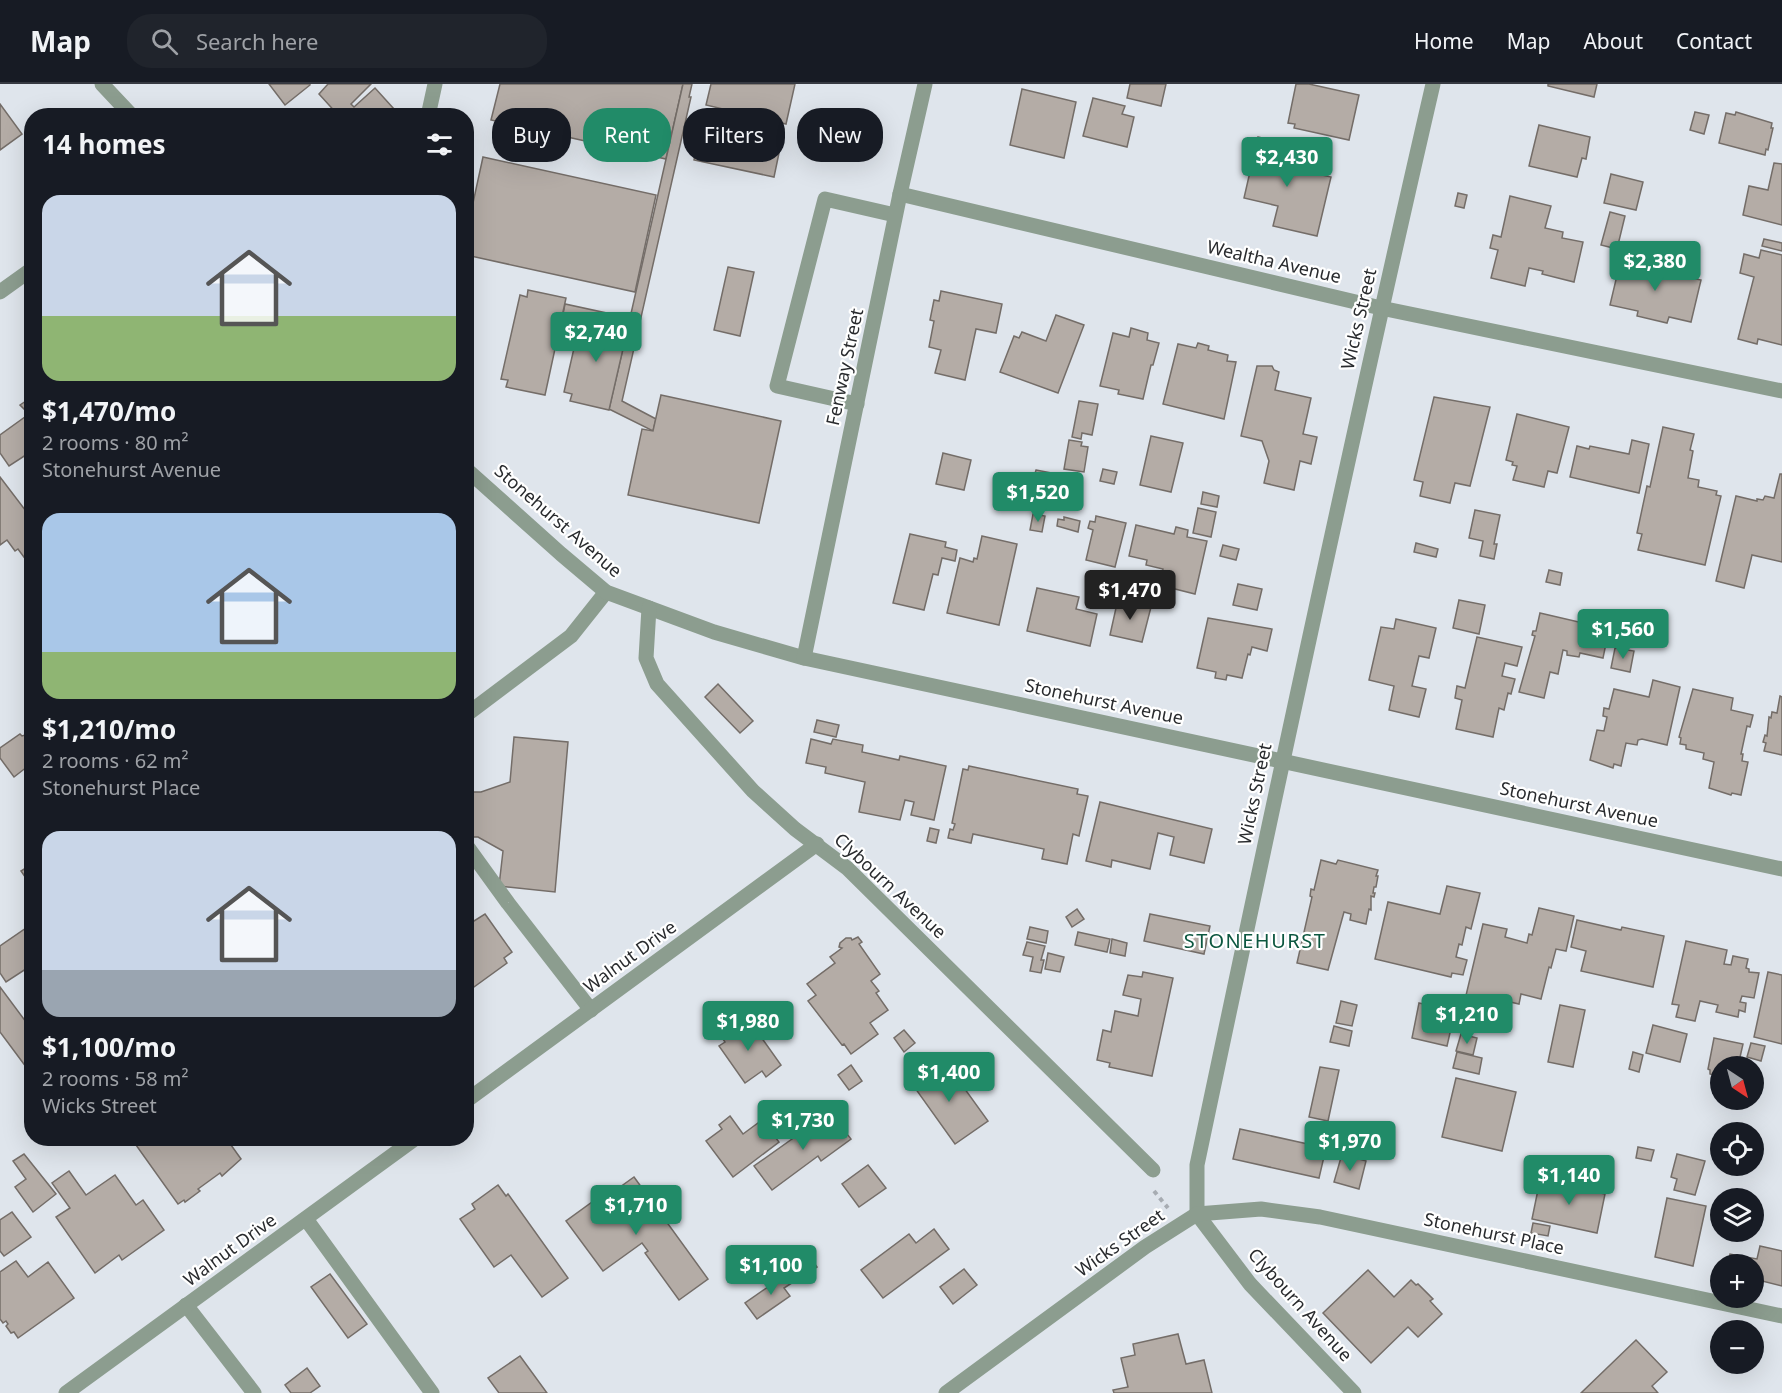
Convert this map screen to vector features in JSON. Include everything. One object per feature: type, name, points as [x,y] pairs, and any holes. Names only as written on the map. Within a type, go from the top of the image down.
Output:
[{"type":"street","points":[[102,84],[124,108]]},
{"type":"street","points":[[430,108],[435,84]]},
{"type":"street","name":"Fenway Street","points":[[804,658],[925,84]]},
{"type":"street","name":"Wicks Street","points":[[946,1393],[1145,1247],[1197,1214],[1197,1165],[1282,760],[1381,308],[1433,84]]},
{"type":"street","name":"Wealtha Avenue","points":[[900,194],[1381,308],[1782,392]]},
{"type":"street","points":[[857,404],[777,386],[825,200],[896,215]]},
{"type":"street","points":[[0,292],[24,275]]},
{"type":"street","name":"Stonehurst Avenue","points":[[474,475],[606,592],[714,632],[804,658],[1782,869]]},
{"type":"street","points":[[474,709],[570,636],[606,592]]},
{"type":"street","name":"Clybourn Avenue","points":[[649,608],[646,658],[657,684],[753,791],[795,829],[847,868],[1153,1170]]},
{"type":"street","name":"Walnut Drive","points":[[474,1095],[817,844]]},
{"type":"street","points":[[474,856],[591,1010]]},
{"type":"street","name":"Walnut Drive","points":[[66,1393],[405,1146]]},
{"type":"street","name":"Stonehurst Place","points":[[1197,1214],[1261,1209],[1320,1217],[1782,1316]]},
{"type":"street","name":"Clybourn Avenue","points":[[1197,1214],[1250,1284],[1354,1393]]},
{"type":"street","points":[[306,1219],[432,1393]]},
{"type":"street","points":[[186,1305],[254,1393]]},
{"type":"path","points":[[1153,1170],[1152,1188],[1181,1224]]},
{"type":"building","points":[[269,84],[310,84],[310,85],[285,105]]},
{"type":"building","points":[[328,84],[371,84],[351,104],[354,107],[375,88],[393,108],[332,108],[319,94]]},
{"type":"building","points":[[500,84],[683,84],[671,137],[671,108],[583,108],[583,141],[571,138],[571,108],[494,108]]},
{"type":"building","points":[[683,84],[692,84],[689,108],[683,108],[683,132],[622,401],[656,419],[653,431],[609,409],[628,327],[589,318],[588,321],[563,314],[565,304],[630,318],[665,162],[671,162],[671,137]]},
{"type":"building","points":[[711,84],[795,84],[786,124],[785,108],[719,108],[706,105]]},
{"type":"building","points":[[1130,84],[1166,84],[1161,106],[1127,98]]},
{"type":"building","points":[[1296,84],[1309,84],[1359,95],[1349,140],[1294,128],[1295,124],[1288,123]]},
{"type":"building","points":[[1548,84],[1597,84],[1594,97],[1548,86]]},
{"type":"building","points":[[1022,89],[1076,102],[1064,158],[1010,145]]},
{"type":"building","points":[[1093,98],[1125,106],[1122,114],[1134,117],[1127,147],[1083,136]]},
{"type":"building","points":[[0,104],[22,134],[0,150]]},
{"type":"building","points":[[1695,112],[1709,115],[1704,134],[1690,130]]},
{"type":"building","points":[[1736,112],[1772,123],[1771,128],[1773,128],[1765,155],[1719,143],[1726,113],[1735,115]]},
{"type":"building","points":[[1539,125],[1590,137],[1586,159],[1582,158],[1577,177],[1529,166]]},
{"type":"building","points":[[1258,137],[1292,145],[1286,167],[1331,177],[1317,236],[1273,226],[1278,206],[1244,198]]},
{"type":"building","points":[[483,157],[492,159],[492,162],[506,162],[656,195],[635,292],[474,257],[474,198]]},
{"type":"building","points":[[703,162],[777,162],[774,177]]},
{"type":"building","points":[[1774,163],[1782,164],[1782,225],[1743,215],[1749,186],[1768,190]]},
{"type":"building","points":[[1611,174],[1643,182],[1636,210],[1604,203]]},
{"type":"building","points":[[1458,193],[1467,195],[1464,208],[1455,206]]},
{"type":"building","points":[[1510,196],[1551,206],[1545,228],[1563,232],[1562,238],[1583,242],[1574,282],[1542,274],[1543,271],[1529,268],[1525,286],[1491,278],[1498,250],[1490,248],[1493,235],[1501,237]]},
{"type":"building","points":[[1610,212],[1625,216],[1617,249],[1601,245]]},
{"type":"building","points":[[1764,239],[1782,243],[1782,251],[1762,246]]},
{"type":"building","points":[[1761,250],[1782,255],[1782,345],[1758,339],[1757,344],[1738,339],[1754,277],[1740,273],[1744,254],[1759,258]]},
{"type":"building","points":[[1628,259],[1664,267],[1663,272],[1701,280],[1691,322],[1669,317],[1667,323],[1637,316],[1638,311],[1610,305],[1619,267],[1626,269]]},
{"type":"building","points":[[728,267],[754,272],[740,336],[714,330]]},
{"type":"building","points":[[528,290],[566,298],[545,395],[506,387],[508,380],[501,379],[520,295],[527,297]]},
{"type":"building","points":[[941,291],[1002,304],[996,333],[976,329],[965,380],[935,373],[941,350],[929,347],[934,321],[930,320],[934,300],[939,301]]},
{"type":"building","points":[[1056,315],[1084,325],[1058,393],[1000,372],[1014,336],[1019,338],[1022,332],[1046,341]]},
{"type":"building","points":[[589,318],[628,327],[609,410],[570,401],[572,394],[564,392],[580,322],[588,324]]},
{"type":"building","points":[[1131,328],[1148,333],[1147,340],[1159,343],[1143,399],[1118,394],[1119,390],[1100,386],[1113,333],[1129,337]]},
{"type":"building","points":[[1198,343],[1209,346],[1208,350],[1228,355],[1227,361],[1236,362],[1224,419],[1163,404],[1178,344],[1196,348]]},
{"type":"building","points":[[1257,366],[1272,366],[1279,372],[1275,390],[1311,398],[1303,434],[1317,437],[1311,464],[1300,461],[1294,490],[1264,483],[1269,461],[1262,441],[1241,436]]},
{"type":"building","points":[[661,395],[781,421],[759,523],[628,495],[642,429],[653,431]]},
{"type":"building","points":[[1434,397],[1490,407],[1470,486],[1455,483],[1450,503],[1420,496],[1423,482],[1414,480]]},
{"type":"building","points":[[1079,401],[1098,404],[1092,435],[1082,433],[1081,439],[1072,437]]},
{"type":"building","points":[[1517,414],[1569,427],[1557,473],[1548,471],[1544,487],[1513,480],[1517,466],[1506,460]]},
{"type":"building","points":[[24,418],[24,456],[9,466],[0,453],[0,435]]},
{"type":"building","points":[[1663,427],[1694,434],[1690,450],[1693,451],[1688,478],[1699,480],[1698,487],[1717,491],[1716,495],[1721,496],[1705,565],[1638,550],[1642,534],[1637,533]]},
{"type":"building","points":[[1151,436],[1183,443],[1171,492],[1140,485]]},
{"type":"building","points":[[1069,440],[1082,442],[1081,446],[1088,447],[1084,472],[1064,469]]},
{"type":"building","points":[[1632,440],[1649,444],[1639,493],[1570,477],[1577,446],[1589,449],[1590,446],[1629,454]]},
{"type":"building","points":[[943,453],[971,460],[964,490],[936,484]]},
{"type":"building","points":[[1103,469],[1117,472],[1114,484],[1100,481]]},
{"type":"building","points":[[1036,470],[1052,473],[1044,508],[1018,503],[1024,474],[1034,477]]},
{"type":"building","points":[[1780,474],[1782,474],[1782,562],[1752,555],[1744,588],[1716,581],[1736,496],[1757,501],[1757,499],[1763,500],[1765,496],[1774,498]]},
{"type":"building","points":[[0,477],[24,508],[24,557],[18,549],[15,551],[7,540],[0,545]]},
{"type":"building","points":[[1203,492],[1219,496],[1217,507],[1201,504]]},
{"type":"building","points":[[1198,508],[1216,512],[1211,537],[1193,533]]},
{"type":"building","points":[[1475,510],[1500,515],[1494,544],[1497,544],[1494,559],[1480,556],[1483,541],[1469,538]]},
{"type":"building","points":[[1033,514],[1045,516],[1042,532],[1030,530]]},
{"type":"building","points":[[1096,516],[1126,523],[1115,567],[1086,560],[1093,530],[1088,528],[1090,521],[1095,522]]},
{"type":"building","points":[[1064,517],[1080,521],[1078,532],[1057,526],[1058,519],[1064,520]]},
{"type":"building","points":[[1136,525],[1174,534],[1176,527],[1188,530],[1187,537],[1207,541],[1195,594],[1159,585],[1163,569],[1146,565],[1147,560],[1129,556]]},
{"type":"building","points":[[910,534],[946,542],[945,547],[957,550],[955,561],[942,558],[938,575],[933,574],[924,610],[893,603]]},
{"type":"building","points":[[982,536],[1017,544],[999,625],[947,613],[960,558],[973,562],[974,558],[977,559]]},
{"type":"building","points":[[1416,543],[1438,549],[1436,557],[1414,552]]},
{"type":"building","points":[[1223,545],[1239,549],[1236,560],[1220,556]]},
{"type":"building","points":[[1549,570],[1562,573],[1560,585],[1546,582]]},
{"type":"building","points":[[1238,584],[1262,589],[1257,610],[1233,605]]},
{"type":"building","points":[[1037,588],[1079,597],[1076,609],[1097,614],[1090,646],[1027,631]]},
{"type":"building","points":[[1118,599],[1151,607],[1142,642],[1110,635]]},
{"type":"building","points":[[1459,600],[1485,605],[1479,634],[1453,628]]},
{"type":"building","points":[[1540,613],[1609,629],[1603,658],[1580,653],[1579,657],[1567,655],[1567,651],[1563,650],[1558,674],[1550,672],[1544,698],[1519,692],[1535,636],[1532,635],[1533,631],[1536,631]]},
{"type":"building","points":[[1208,618],[1272,629],[1267,651],[1252,647],[1242,678],[1227,675],[1226,680],[1215,678],[1216,672],[1197,668]]},
{"type":"building","points":[[1396,619],[1436,628],[1429,658],[1419,656],[1412,686],[1426,689],[1419,717],[1389,710],[1394,686],[1369,680],[1381,627],[1394,629]]},
{"type":"building","points":[[1477,637],[1522,647],[1517,666],[1505,663],[1502,676],[1515,679],[1511,694],[1508,693],[1504,710],[1499,708],[1493,737],[1456,729],[1462,700],[1455,698],[1457,686],[1465,688]]},
{"type":"building","points":[[1615,648],[1634,651],[1630,672],[1611,668]]},
{"type":"building","points":[[1653,680],[1680,687],[1667,745],[1642,739],[1638,740],[1637,745],[1626,743],[1621,766],[1614,764],[1613,768],[1590,760],[1597,730],[1604,731],[1607,717],[1603,716],[1604,708],[1609,709],[1614,689],[1649,697]]},
{"type":"building","points":[[718,684],[753,721],[740,733],[705,697]]},
{"type":"building","points":[[1693,689],[1733,698],[1731,710],[1753,715],[1750,727],[1747,726],[1741,754],[1743,754],[1742,761],[1748,762],[1741,795],[1732,793],[1731,795],[1709,788],[1714,762],[1703,759],[1704,753],[1686,749],[1686,745],[1680,744],[1681,738],[1679,737]]},
{"type":"building","points":[[1780,696],[1782,697],[1782,755],[1764,751],[1766,743],[1763,742],[1765,735],[1767,736],[1769,717],[1771,718],[1772,712],[1777,713]]},
{"type":"building","points":[[817,720],[839,725],[836,737],[814,732]]},
{"type":"building","points":[[20,734],[24,735],[24,769],[14,777],[0,758],[0,748]]},
{"type":"building","points":[[514,737],[568,742],[555,892],[499,886],[503,851],[474,837],[474,792],[481,792],[510,782]]},
{"type":"building","points":[[811,739],[831,744],[833,739],[863,745],[862,752],[899,760],[900,756],[946,766],[934,820],[911,815],[914,802],[905,800],[900,820],[859,812],[865,782],[825,773],[826,767],[806,763]]},
{"type":"building","points":[[969,766],[1078,789],[1077,794],[1088,796],[1079,836],[1073,834],[1067,864],[1042,859],[1044,849],[973,834],[971,843],[948,838],[950,829],[953,830],[955,824],[952,823],[963,769],[968,770]]},
{"type":"building","points":[[1100,802],[1212,829],[1204,863],[1170,855],[1174,837],[1158,833],[1150,869],[1112,860],[1111,867],[1086,861]]},
{"type":"building","points":[[930,828],[939,830],[936,843],[927,841]]},
{"type":"building","points":[[1321,860],[1336,864],[1338,860],[1378,870],[1373,893],[1375,893],[1374,897],[1371,896],[1371,910],[1369,909],[1366,924],[1350,920],[1351,914],[1344,912],[1328,970],[1297,963],[1312,897],[1310,896],[1311,889],[1314,890]]},
{"type":"building","points":[[1447,886],[1480,893],[1471,929],[1466,927],[1462,945],[1459,944],[1456,957],[1467,960],[1463,975],[1452,973],[1451,977],[1375,959],[1388,902],[1440,914]]},
{"type":"building","points":[[1539,908],[1574,916],[1566,951],[1556,949],[1541,999],[1521,994],[1519,1004],[1493,998],[1488,1015],[1463,1008],[1483,924],[1507,929],[1505,937],[1527,943],[1529,934],[1532,935]]},
{"type":"building","points":[[1077,909],[1084,919],[1072,927],[1066,917]]},
{"type":"building","points":[[485,914],[512,952],[504,958],[507,963],[474,987],[474,921]]},
{"type":"building","points":[[1150,914],[1210,926],[1204,954],[1144,941]]},
{"type":"building","points":[[1577,920],[1621,930],[1622,927],[1664,936],[1653,987],[1581,971],[1586,951],[1571,947]]},
{"type":"building","points":[[1030,927],[1048,931],[1046,943],[1027,939]]},
{"type":"building","points":[[24,930],[24,970],[6,982],[0,973],[0,946]]},
{"type":"building","points":[[1078,932],[1110,939],[1107,952],[1075,945]]},
{"type":"building","points":[[858,937],[862,942],[859,944],[880,974],[871,981],[879,991],[876,993],[888,1010],[870,1023],[878,1034],[851,1054],[808,1001],[816,995],[807,984],[835,963],[830,957],[842,948],[839,947],[840,943],[846,938],[852,940]]},
{"type":"building","points":[[1112,939],[1127,943],[1125,956],[1110,953]]},
{"type":"building","points":[[1686,941],[1727,950],[1724,964],[1731,965],[1733,956],[1748,959],[1746,968],[1749,972],[1759,973],[1754,998],[1742,996],[1740,1002],[1746,1003],[1745,1012],[1739,1010],[1738,1017],[1716,1012],[1718,1005],[1700,1001],[1695,1021],[1676,1017],[1679,1005],[1672,1004]]},
{"type":"building","points":[[1027,942],[1045,946],[1041,960],[1044,960],[1041,973],[1030,971],[1033,957],[1023,955]]},
{"type":"building","points":[[1048,953],[1064,957],[1060,972],[1045,969]]},
{"type":"building","points":[[1143,972],[1173,978],[1152,1076],[1109,1067],[1110,1063],[1097,1060],[1103,1030],[1111,1032],[1115,1011],[1138,1016],[1141,999],[1123,995],[1128,975],[1142,977]]},
{"type":"building","points":[[1768,972],[1782,975],[1782,1044],[1754,1037]]},
{"type":"building","points":[[0,987],[24,1019],[24,1064],[0,1032]]},
{"type":"building","points":[[1341,1001],[1357,1005],[1352,1026],[1336,1023]]},
{"type":"building","points":[[1419,1003],[1455,1011],[1447,1046],[1412,1038]]},
{"type":"building","points":[[1560,1005],[1585,1010],[1573,1067],[1548,1062]]},
{"type":"building","points":[[745,1021],[748,1026],[751,1023],[781,1065],[766,1077],[762,1071],[745,1083],[719,1046],[725,1042],[721,1036],[740,1022]]},
{"type":"building","points":[[1653,1025],[1687,1034],[1680,1062],[1646,1053]]},
{"type":"building","points":[[1334,1026],[1352,1031],[1349,1046],[1330,1042]]},
{"type":"building","points":[[904,1030],[915,1043],[904,1052],[894,1038]]},
{"type":"building","points":[[1461,1034],[1477,1038],[1473,1055],[1456,1051]]},
{"type":"building","points":[[1714,1038],[1743,1044],[1740,1056],[1711,1056]]},
{"type":"building","points":[[1751,1043],[1765,1046],[1762,1056],[1747,1056]]},
{"type":"building","points":[[1457,1052],[1482,1058],[1479,1074],[1453,1068]]},
{"type":"building","points":[[1633,1052],[1643,1055],[1639,1072],[1629,1069]]},
{"type":"building","points":[[937,1061],[957,1088],[962,1085],[988,1121],[955,1144],[910,1081]]},
{"type":"building","points":[[851,1065],[862,1081],[849,1090],[838,1075]]},
{"type":"building","points":[[1320,1067],[1339,1070],[1328,1121],[1309,1117]]},
{"type":"building","points":[[1456,1078],[1516,1092],[1502,1151],[1442,1137]]},
{"type":"building","points":[[830,1112],[851,1139],[821,1161],[818,1156],[772,1190],[754,1166]]},
{"type":"building","points":[[730,1116],[743,1134],[762,1120],[779,1142],[733,1177],[706,1141],[722,1129],[719,1125]]},
{"type":"building","points":[[1240,1129],[1326,1148],[1319,1178],[1233,1159]]},
{"type":"building","points":[[137,1146],[232,1146],[241,1159],[222,1176],[220,1173],[198,1189],[200,1191],[185,1202],[184,1200],[178,1204]]},
{"type":"building","points":[[1638,1147],[1654,1150],[1651,1161],[1636,1158]]},
{"type":"building","points":[[24,1154],[56,1194],[33,1212],[15,1187],[26,1179],[13,1161]]},
{"type":"building","points":[[1342,1154],[1366,1161],[1359,1189],[1334,1182]]},
{"type":"building","points":[[1677,1154],[1705,1161],[1695,1195],[1674,1190],[1677,1179],[1671,1177]]},
{"type":"building","points":[[868,1165],[886,1188],[859,1207],[842,1184]]},
{"type":"building","points":[[69,1171],[86,1195],[115,1175],[136,1205],[143,1200],[164,1230],[122,1260],[119,1255],[95,1273],[56,1217],[70,1208],[52,1183]]},
{"type":"building","points":[[634,1177],[708,1279],[679,1300],[645,1253],[648,1251],[642,1243],[603,1271],[566,1221],[610,1189],[613,1192]]},
{"type":"building","points":[[1540,1180],[1605,1194],[1597,1233],[1532,1219]]},
{"type":"building","points":[[498,1185],[506,1196],[508,1194],[568,1278],[542,1297],[511,1255],[494,1267],[460,1219],[475,1209],[472,1204]]},
{"type":"building","points":[[1667,1198],[1706,1206],[1693,1266],[1655,1257]]},
{"type":"building","points":[[12,1212],[31,1237],[4,1256],[0,1251],[0,1220]]},
{"type":"building","points":[[1533,1223],[1550,1226],[1548,1236],[1531,1233]]},
{"type":"building","points":[[934,1229],[949,1249],[883,1298],[861,1270],[909,1234],[916,1243]]},
{"type":"building","points":[[1760,1246],[1782,1251],[1782,1286],[1764,1282],[1764,1254],[1758,1254]]},
{"type":"building","points":[[810,1257],[817,1267],[805,1275],[798,1267]]},
{"type":"building","points":[[16,1261],[28,1277],[48,1262],[74,1298],[18,1338],[6,1326],[8,1324],[6,1321],[3,1323],[0,1319],[0,1272]]},
{"type":"building","points":[[964,1269],[977,1285],[953,1304],[940,1287]]},
{"type":"building","points":[[792,1270],[798,1279],[784,1288],[790,1296],[757,1319],[745,1303]]},
{"type":"building","points":[[1368,1270],[1394,1297],[1411,1280],[1416,1285],[1418,1284],[1433,1299],[1430,1301],[1442,1314],[1418,1337],[1408,1327],[1371,1363],[1323,1313]]},
{"type":"building","points":[[330,1274],[367,1324],[348,1338],[311,1287]]},
{"type":"building","points":[[1178,1334],[1186,1364],[1204,1360],[1212,1393],[1114,1393],[1113,1390],[1128,1387],[1121,1358],[1135,1355],[1133,1344]]},
{"type":"building","points":[[1636,1340],[1667,1372],[1652,1386],[1658,1393],[1581,1393]]},
{"type":"building","points":[[520,1356],[547,1393],[499,1393],[488,1378]]},
{"type":"building","points":[[307,1368],[320,1386],[310,1393],[291,1393],[285,1385]]},
{"type":"district","name":"STONEHURST","points":[[1255,941]]}]
